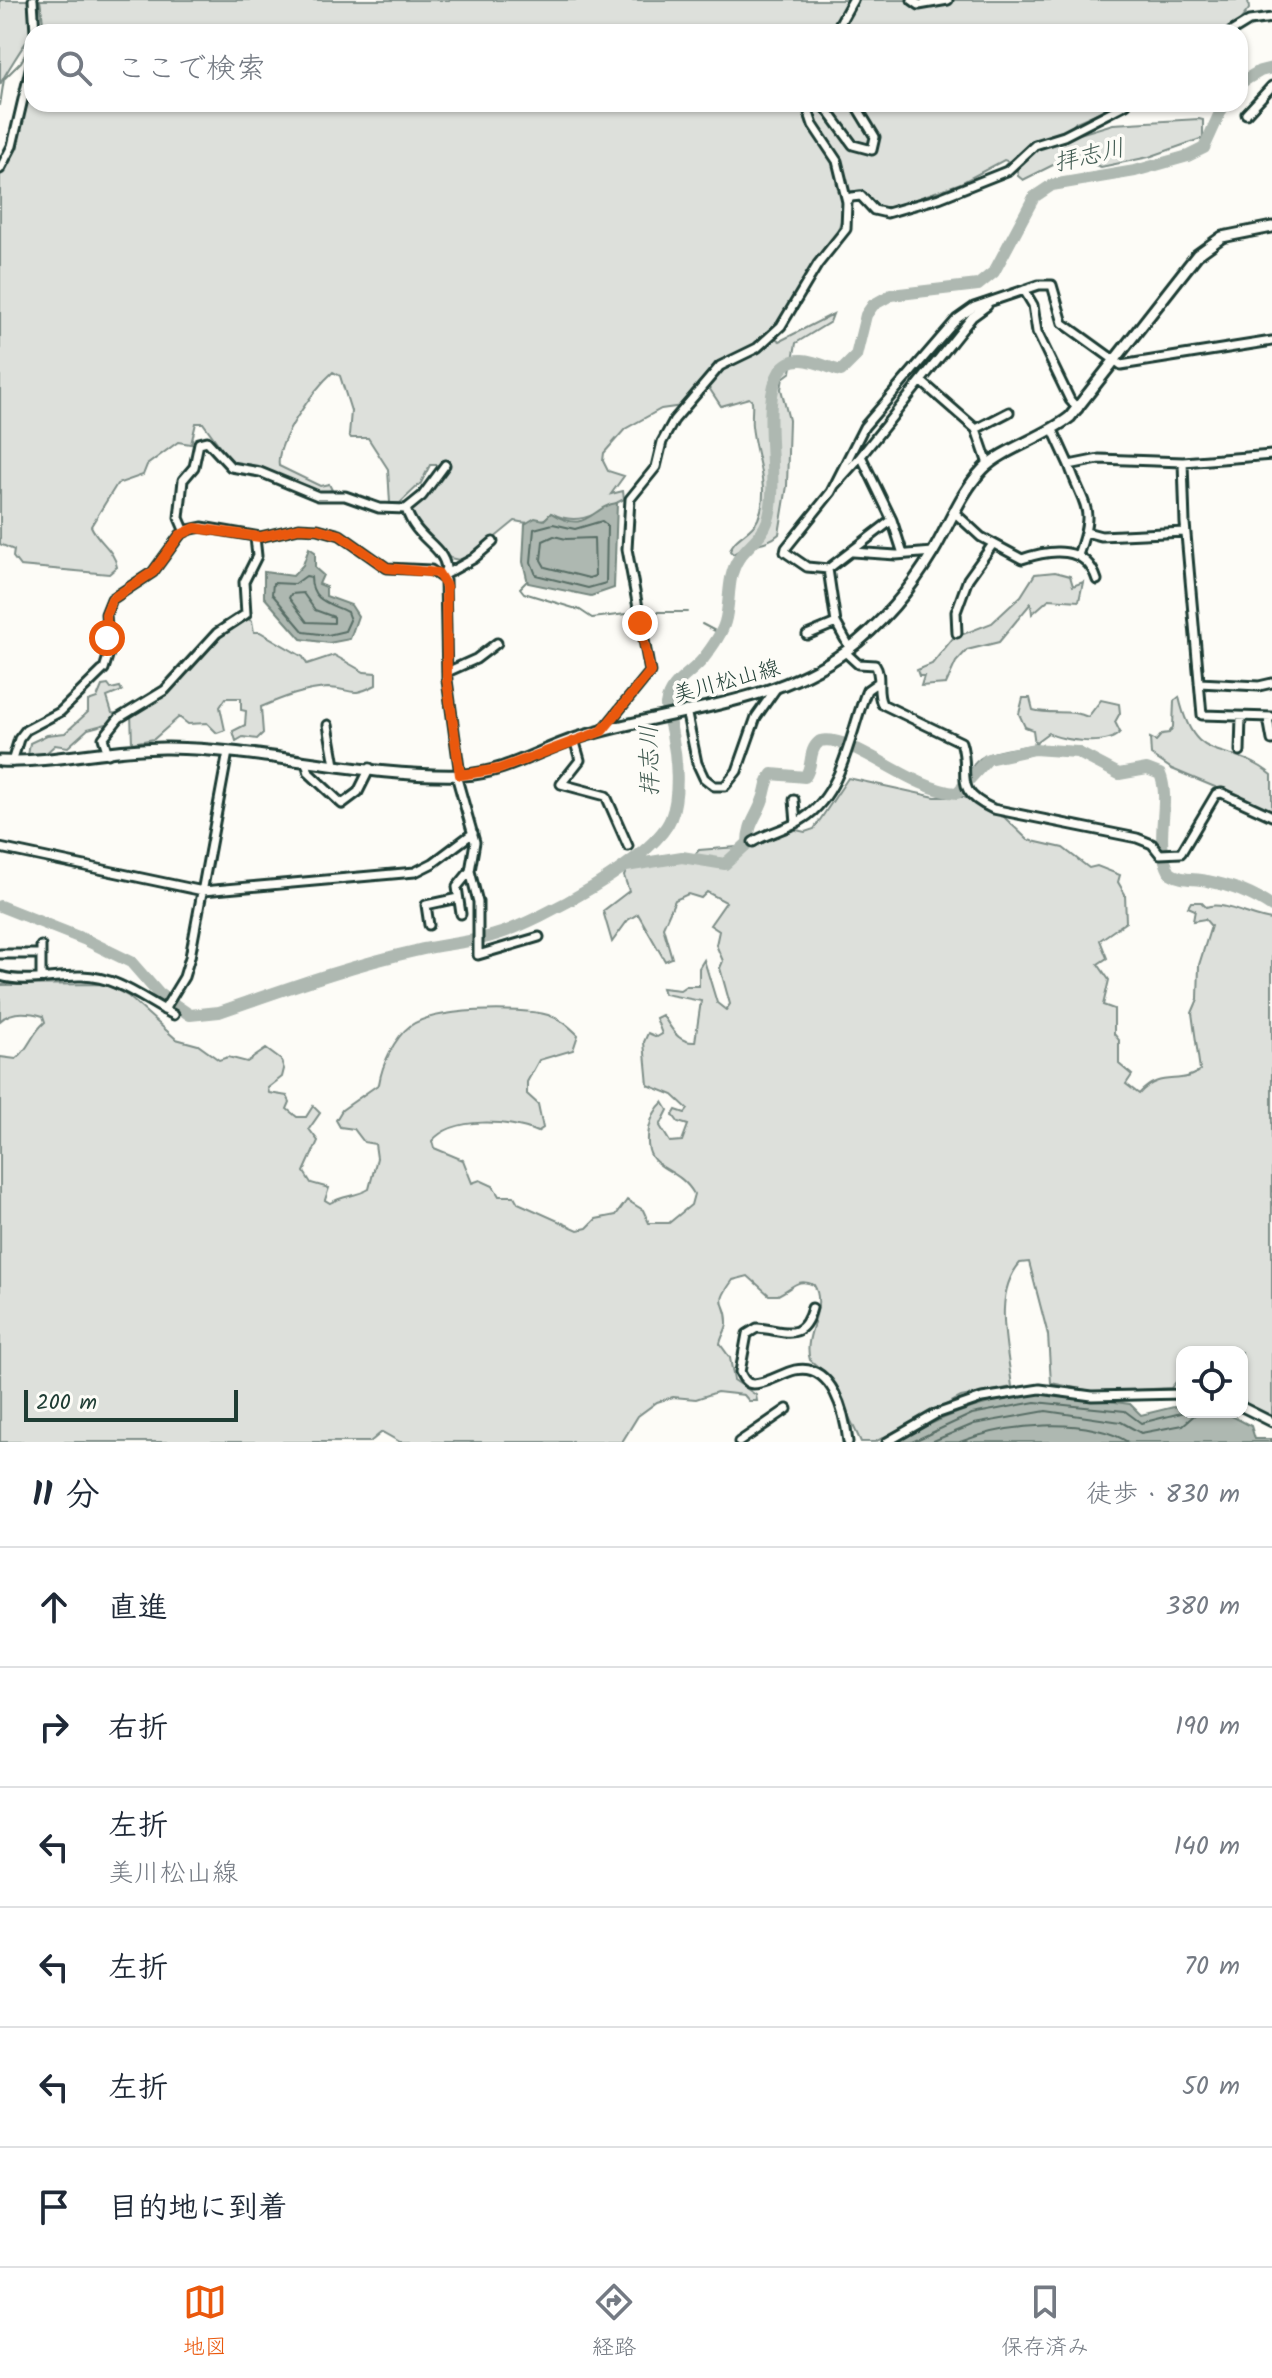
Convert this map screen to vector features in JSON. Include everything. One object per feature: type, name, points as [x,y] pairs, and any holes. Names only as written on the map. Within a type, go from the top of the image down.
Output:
[{"type":"main road","name":"美川松山線","points":[[0,761],[168,748],[458,775],[499,769],[574,739],[777,687],[818,669],[848,650],[904,594],[933,552],[976,477],[988,464],[1053,430],[1078,409],[1202,250],[1234,233],[1272,227]]},
{"type":"street","points":[[33,0],[34,24]]},
{"type":"street","points":[[840,24],[853,0]]},
{"type":"street","points":[[912,0],[919,5],[948,0]]},
{"type":"street","points":[[1244,24],[1272,18]]},
{"type":"street","points":[[1248,112],[1272,86]]},
{"type":"street","points":[[0,169],[12,146],[24,95]]},
{"type":"street","points":[[602,731],[650,672],[627,549],[633,493],[656,467],[668,428],[720,366],[757,348],[781,326],[818,264],[846,229],[847,202],[837,161],[813,125],[809,112]]},
{"type":"street","points":[[829,112],[853,145],[872,150],[875,137],[860,112]]},
{"type":"street","points":[[847,202],[851,197],[861,196],[874,210],[887,213],[939,198],[1007,171],[1035,145],[1064,136],[1110,112]]},
{"type":"street","points":[[834,486],[854,439],[965,312],[1024,290],[1048,284],[1055,287],[1063,323],[1125,365],[1272,341]]},
{"type":"street","points":[[1024,290],[1033,305],[1037,332],[1051,354],[1070,400],[1078,409]]},
{"type":"street","points":[[892,520],[828,569],[807,567],[785,552],[834,486],[972,317],[995,301]]},
{"type":"street","points":[[921,381],[976,429],[988,464]]},
{"type":"street","points":[[976,429],[1009,412]]},
{"type":"street","points":[[1053,430],[1087,502],[1086,532],[1078,555]]},
{"type":"street","points":[[185,532],[179,518],[183,480],[194,467],[198,447],[203,441],[210,443],[231,467],[260,472],[318,496],[345,496],[379,508],[406,509],[422,496],[445,465]]},
{"type":"street","points":[[1069,465],[1099,459],[1183,462],[1272,455]]},
{"type":"street","points":[[861,456],[892,520],[903,554]]},
{"type":"street","points":[[1183,462],[1185,532],[1202,715],[1270,717],[1272,740]]},
{"type":"street","points":[[406,509],[421,538],[441,552],[446,568],[442,576]]},
{"type":"street","points":[[955,513],[993,544],[1022,559],[1046,552],[1078,555],[1089,562],[1097,580]]},
{"type":"street","points":[[12,762],[19,739],[26,730],[60,712],[104,669],[109,653],[106,614],[112,599],[153,572],[185,532],[202,527],[255,537],[299,528],[340,535],[387,568],[431,570],[442,576],[446,586],[447,672],[458,775],[475,849],[470,871],[457,887],[461,914]]},
{"type":"street","points":[[1086,532],[1101,536],[1185,532]]},
{"type":"street","points":[[108,754],[105,734],[119,718],[165,690],[217,633],[246,614],[245,579],[257,556],[255,537]]},
{"type":"street","points":[[442,576],[473,559],[493,542]]},
{"type":"street","points":[[957,633],[956,612],[968,579],[993,544]]},
{"type":"street","points":[[851,552],[933,552]]},
{"type":"street","points":[[828,569],[836,623],[858,664],[875,665],[880,673],[877,683],[879,698],[886,707],[961,742],[966,788],[985,805],[1003,812],[1137,838],[1152,844],[1164,854],[1181,853],[1216,794],[1272,816]]},
{"type":"street","points":[[807,635],[836,623]]},
{"type":"street","points":[[447,672],[476,659],[497,643]]},
{"type":"street","points":[[753,842],[809,815],[830,788],[867,690],[877,683]]},
{"type":"street","points":[[1199,683],[1259,686],[1272,683]]},
{"type":"street","points":[[681,711],[701,771],[714,786],[725,786],[737,771],[756,717],[775,695],[777,687]]},
{"type":"street","points":[[1240,751],[1241,717]]},
{"type":"street","points":[[328,725],[335,765]]},
{"type":"street","points":[[574,739],[580,760],[561,784],[606,796],[628,846]]},
{"type":"street","points":[[164,1009],[177,989],[190,957],[228,752]]},
{"type":"street","points":[[306,762],[309,773],[342,804],[358,792],[370,768]]},
{"type":"street","points":[[794,800],[796,823]]},
{"type":"street","points":[[0,848],[203,891],[415,872],[433,863],[473,833]]},
{"type":"street","points":[[470,871],[478,902],[477,944],[481,956],[539,937]]},
{"type":"street","points":[[426,921],[426,905],[458,898]]},
{"type":"street","points":[[0,954],[41,950],[41,978]]},
{"type":"street","points":[[0,976],[85,976],[122,983],[174,1015]]},
{"type":"street","points":[[812,1308],[806,1323],[795,1332],[782,1334],[757,1328],[747,1334],[740,1372],[745,1381],[754,1384],[799,1369],[819,1375],[835,1394],[848,1442]]},
{"type":"street","points":[[887,1442],[936,1414],[982,1398],[1040,1389],[1092,1396],[1176,1394]]},
{"type":"street","points":[[739,1442],[787,1409]]},
{"type":"street","points":[[1248,1410],[1272,1422]]},
{"type":"shaded area","points":[[0,0],[1248,0],[1249,9],[1237,24],[24,24],[24,46],[0,85]]},
{"type":"shaded area","points":[[24,111],[1099,112],[1076,122],[1070,129],[1073,136],[1113,124],[1203,120],[1203,138],[1149,157],[1101,167],[1081,160],[1063,160],[1023,180],[1018,176],[1016,164],[1004,160],[961,183],[887,209],[875,206],[862,190],[848,192],[842,199],[843,215],[834,242],[810,270],[795,301],[769,334],[780,341],[833,314],[830,322],[796,343],[791,372],[783,378],[781,389],[789,420],[787,486],[779,534],[769,540],[733,554],[730,551],[735,542],[755,524],[762,507],[763,484],[752,426],[752,401],[749,398],[721,406],[709,388],[701,386],[682,406],[661,409],[625,429],[604,453],[603,461],[608,471],[624,476],[611,494],[623,491],[624,499],[580,519],[551,513],[539,521],[515,521],[476,553],[459,560],[450,558],[424,536],[412,511],[424,500],[448,465],[430,465],[421,483],[400,503],[390,503],[388,469],[368,438],[351,438],[349,435],[351,411],[340,376],[333,372],[307,402],[283,443],[279,456],[279,466],[320,486],[329,484],[332,490],[320,493],[261,467],[232,463],[203,423],[196,423],[191,444],[178,442],[147,465],[143,475],[117,484],[91,526],[115,561],[117,567],[109,574],[20,566],[13,557],[14,550],[0,544],[0,175],[15,149]]},
{"type":"shaded area","points":[[1055,572],[1070,576],[1073,586],[1083,582],[1079,601],[1049,599],[1032,614],[1031,603],[999,642],[967,650],[956,662],[946,684],[921,686],[924,676],[919,676],[917,670],[932,664],[953,638],[992,623],[1021,596],[1035,574]]},
{"type":"shaded area","points":[[246,618],[252,621],[254,632],[260,632],[303,657],[307,664],[334,655],[364,672],[376,673],[376,685],[355,692],[336,688],[311,690],[261,707],[263,733],[257,739],[243,737],[236,741],[233,731],[245,725],[246,711],[241,710],[241,698],[226,698],[220,707],[225,730],[217,733],[207,723],[188,724],[179,717],[154,739],[132,743],[131,713],[167,693],[218,636]]},
{"type":"shaded area","points":[[108,685],[111,689],[120,687],[122,691],[107,697],[112,713],[120,714],[110,723],[88,729],[68,747],[55,745],[43,756],[28,756],[30,743],[47,735],[65,733],[88,712],[88,701],[97,698],[102,686]]},
{"type":"shaded area","points":[[1179,697],[1186,720],[1194,735],[1204,744],[1256,764],[1272,775],[1272,811],[1172,769],[1151,755],[1150,738],[1156,741],[1162,734],[1169,733],[1173,727],[1174,701]]},
{"type":"shaded area","points":[[1023,698],[1030,698],[1033,710],[1088,717],[1101,700],[1119,704],[1120,713],[1115,722],[1120,732],[1106,740],[1096,741],[1074,740],[1048,733],[1037,741],[1033,754],[992,761],[969,779],[977,761],[985,756],[1035,744],[1033,730],[1025,727],[1019,714]]},
{"type":"shaded area","points":[[848,778],[935,797],[964,797],[1003,816],[1028,840],[1063,848],[1089,868],[1097,866],[1120,875],[1118,882],[1125,894],[1126,922],[1100,940],[1107,958],[1098,964],[1109,980],[1103,1005],[1114,1009],[1119,1064],[1132,1075],[1126,1084],[1139,1094],[1155,1082],[1193,1075],[1200,1070],[1192,1013],[1198,999],[1199,965],[1211,926],[1205,919],[1193,921],[1195,910],[1188,907],[1191,902],[1272,920],[1272,1417],[1248,1406],[1248,1346],[1176,1346],[1176,1382],[1171,1388],[1096,1392],[1051,1383],[1048,1335],[1029,1262],[1020,1263],[1006,1290],[1005,1339],[1012,1387],[961,1397],[875,1442],[861,1442],[830,1377],[810,1360],[809,1341],[818,1303],[814,1285],[803,1282],[778,1295],[769,1295],[748,1276],[733,1280],[723,1295],[727,1324],[720,1344],[730,1358],[734,1380],[756,1395],[757,1401],[749,1401],[744,1395],[717,1392],[696,1399],[673,1397],[657,1402],[638,1416],[622,1442],[400,1442],[382,1432],[370,1442],[0,1442],[0,1057],[16,1059],[45,1022],[43,1016],[26,1013],[9,1015],[0,1021],[0,985],[106,984],[128,996],[176,1039],[198,1045],[219,1060],[228,1057],[247,1062],[266,1049],[281,1060],[284,1069],[282,1077],[268,1088],[269,1093],[287,1096],[290,1102],[287,1109],[297,1117],[306,1117],[313,1106],[320,1113],[309,1129],[318,1141],[304,1172],[311,1183],[329,1188],[325,1200],[330,1203],[369,1189],[377,1158],[375,1144],[364,1142],[354,1129],[340,1127],[336,1120],[342,1110],[379,1084],[390,1052],[410,1026],[457,1012],[518,1011],[553,1017],[578,1035],[573,1050],[539,1060],[527,1082],[527,1094],[538,1104],[543,1128],[537,1132],[497,1123],[467,1124],[441,1133],[432,1141],[434,1148],[463,1160],[472,1183],[480,1180],[493,1186],[499,1196],[514,1196],[518,1203],[578,1230],[587,1228],[596,1219],[616,1215],[627,1200],[643,1210],[649,1223],[669,1223],[691,1205],[694,1194],[687,1184],[650,1154],[649,1129],[654,1114],[663,1102],[668,1110],[660,1126],[670,1142],[682,1141],[688,1125],[678,1122],[673,1115],[676,1110],[685,1113],[688,1109],[673,1095],[648,1085],[644,1042],[648,1033],[657,1037],[662,1034],[656,1018],[662,1015],[679,1037],[695,1042],[701,1001],[664,994],[662,988],[680,990],[686,986],[699,986],[699,968],[704,960],[717,1003],[726,1010],[730,1004],[720,968],[723,961],[716,945],[719,931],[710,925],[726,902],[707,892],[701,898],[688,894],[675,900],[663,927],[672,958],[665,961],[638,914],[628,920],[612,942],[603,911],[629,891],[624,876],[627,869],[689,860],[699,850],[750,846],[792,829],[805,832],[814,829]]},
{"type":"water","points":[[617,503],[614,588],[591,596],[528,583],[523,562],[525,524],[535,518],[544,520],[551,513],[573,522],[581,521]]},
{"type":"water","points":[[309,548],[315,552],[315,568],[323,575],[319,584],[326,587],[326,596],[351,605],[358,616],[350,639],[329,643],[301,639],[264,597],[264,572],[293,576],[303,565]]},
{"type":"water","points":[[1048,1393],[1130,1404],[1141,1415],[1176,1406],[1176,1418],[1236,1418],[1251,1426],[1255,1439],[1272,1439],[1272,1442],[897,1442],[951,1415],[1007,1399]]},
{"type":"waterway","points":[[40,0],[42,24]]},
{"type":"waterway","points":[[0,105],[4,79],[24,57]]},
{"type":"waterway","name":"拝志川","points":[[1248,78],[1272,68]]},
{"type":"waterway","name":"拝志川","points":[[0,906],[86,940],[131,962],[159,994],[190,1015],[219,1012],[390,957],[498,934],[540,916],[594,886],[643,852],[661,834],[671,818],[676,799],[676,765],[666,705],[671,691],[703,659],[719,636],[725,622],[735,566],[768,520],[772,484],[771,402],[780,371],[786,364],[800,360],[841,371],[856,356],[866,315],[873,305],[891,295],[978,285],[994,272],[1034,197],[1052,185],[1135,171],[1188,156],[1204,148],[1220,112]]},
{"type":"waterway","points":[[527,581],[520,588],[524,593],[580,610],[592,618],[635,613]]},
{"type":"waterway","points":[[640,612],[688,612]]},
{"type":"waterway","points":[[702,624],[719,633]]},
{"type":"waterway","points":[[626,866],[682,857],[725,864],[748,843],[751,825],[772,774],[805,777],[813,749],[820,741],[848,745],[920,782],[957,793],[988,759],[1034,749],[1077,752],[1119,774],[1147,769],[1160,774],[1164,797],[1163,848],[1170,873],[1232,888],[1272,907]]},
{"type":"route","points":[[107,638],[106,614],[112,599],[127,586],[153,572],[180,535],[195,528],[260,537],[309,527],[340,535],[394,571],[431,570],[442,576],[446,586],[447,680],[460,775],[511,766],[574,739],[602,731],[650,672],[640,623]]}]
